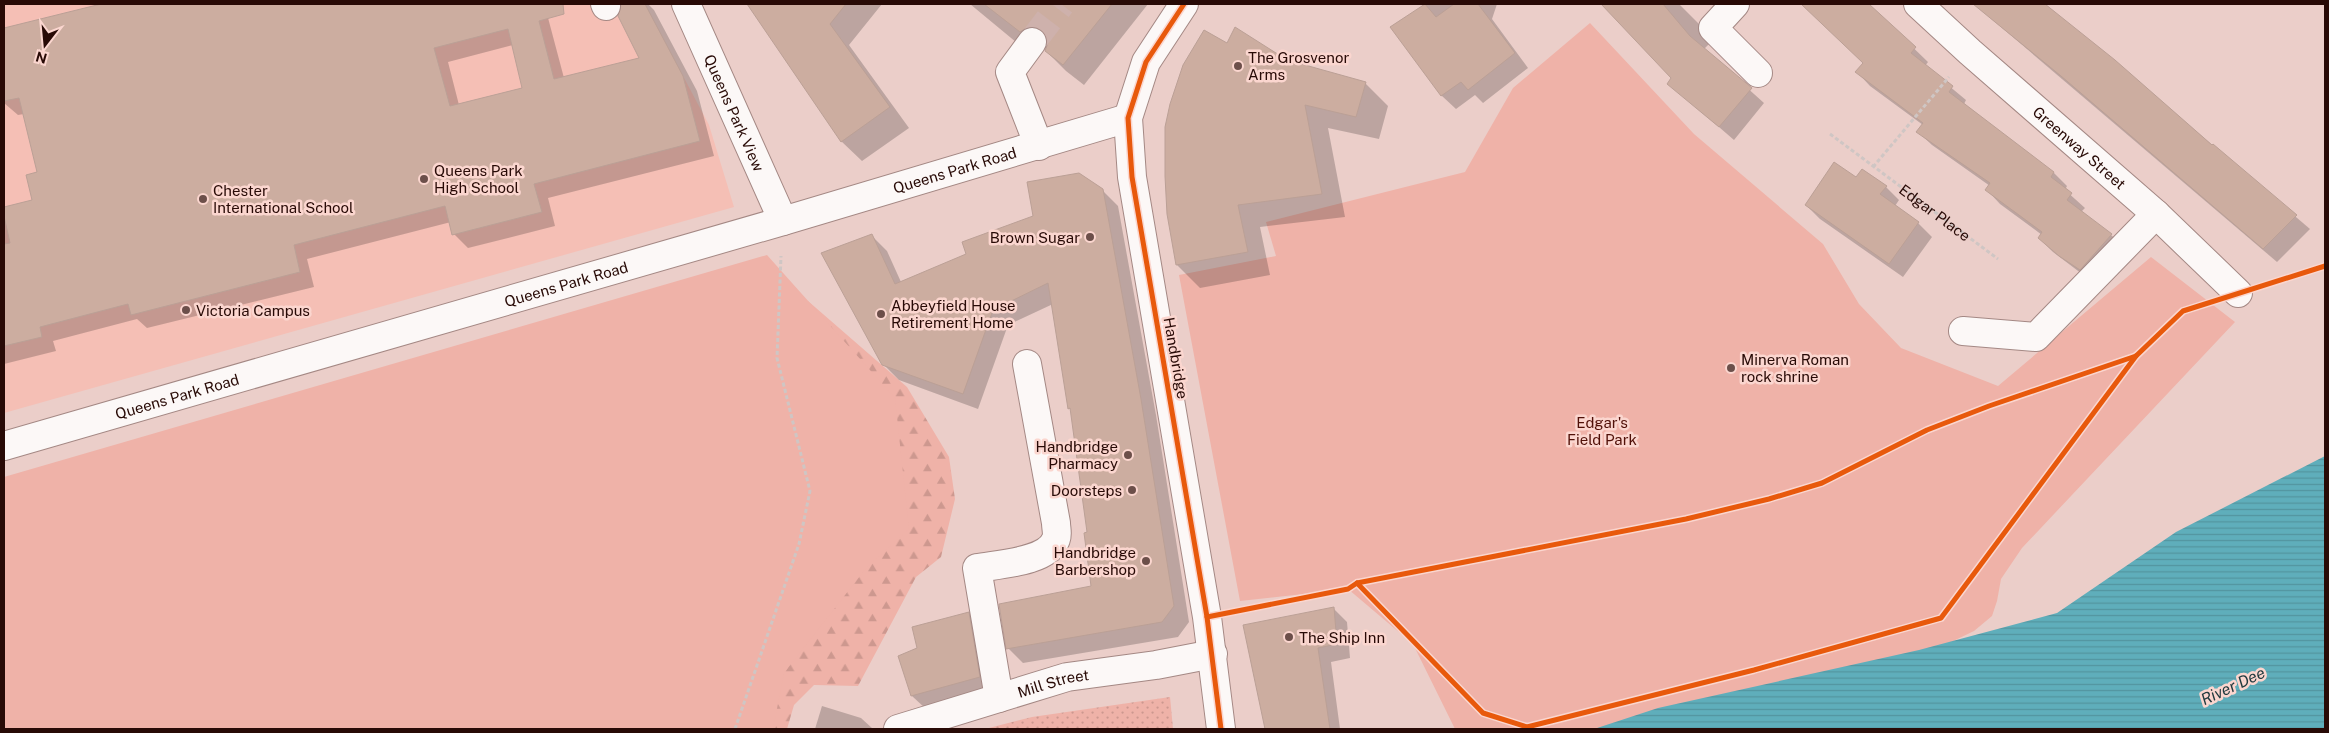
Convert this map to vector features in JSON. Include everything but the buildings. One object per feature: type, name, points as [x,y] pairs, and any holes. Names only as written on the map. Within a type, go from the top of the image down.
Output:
[{"type":"street","name":"Queens Park View","points":[[686,4],[783,221]]},
{"type":"street","name":"Handbridge","points":[[1184,4],[1146,62],[1128,118],[1132,177],[1213,654],[1221,729]]},
{"type":"street","points":[[1735,4],[1713,28],[1758,73]]},
{"type":"street","name":"Greenway Street","points":[[1918,4],[1970,52],[2156,214],[2238,293]]},
{"type":"street","points":[[1032,42],[1010,72],[1039,146]]},
{"type":"street","name":"Queens Park Road","points":[[4,446],[783,221],[1128,118]]},
{"type":"street","points":[[1963,331],[2036,337],[2156,214]]},
{"type":"street","points":[[999,698],[978,568],[1040,556],[1050,550],[1057,538],[1056,523],[1027,364]]},
{"type":"street","name":"Mill Street","points":[[898,729],[1067,677],[1156,665],[1213,654]]},
{"type":"path","points":[[1873,167],[1970,52]]},
{"type":"path","points":[[735,729],[799,544],[810,491],[777,358],[783,221]]},
{"type":"shaded area","name":"Victoria Campus","points":[[4,4],[645,4],[709,125],[734,207],[4,413]]},
{"type":"green space","name":"Edgar's Field Park","points":[[1590,23],[1694,134],[1823,244],[1859,304],[1901,348],[1998,386],[2151,257],[2235,322],[2022,548],[2001,579],[1992,616],[1974,631],[1947,644],[1648,729],[1455,729],[1413,644],[1348,589],[1240,601],[1179,275],[1276,256],[1266,222],[1465,172],[1513,88]]},
{"type":"green space","points":[[767,255],[895,398],[909,529],[867,567],[784,673],[773,729],[4,729],[4,477]]},
{"type":"green space","points":[[808,301],[907,387],[949,457],[955,499],[941,557],[916,577],[858,686],[814,685],[794,705],[787,729],[748,729]]},
{"type":"green space","points":[[1170,697],[1173,729],[985,729],[1032,717]]},
{"type":"water","name":"River Dee","points":[[2325,456],[2325,729],[1594,729],[1658,708],[1919,650],[2057,613],[2176,532]]},
{"type":"tunnel","points":[[1032,42],[1061,4]]},
{"type":"cycle path","points":[[1184,4],[1146,62],[1128,118],[1132,177],[1207,617],[1221,729]]},
{"type":"cycle path","points":[[1207,617],[1348,589],[1357,583],[1686,519],[1769,499],[1822,483],[1927,430],[1989,406],[2136,356],[2183,311],[2325,266]]},
{"type":"cycle path","points":[[1357,583],[1483,713],[1527,727],[1754,670],[1941,618],[2136,356]]},
{"type":"place","name":"The Grosvenor Arms","points":[[1238,66]]},
{"type":"place","name":"Queens Park High School","points":[[424,179]]},
{"type":"place","name":"Chester International School","points":[[203,199]]},
{"type":"place","name":"Brown Sugar","points":[[1090,237]]},
{"type":"place","name":"Victoria Campus","points":[[186,310]]},
{"type":"place","name":"Abbeyfield House Retirement Home","points":[[881,314]]},
{"type":"place","name":"Minerva Roman rock shrine","points":[[1731,368]]},
{"type":"place","name":"Handbridge Pharmacy","points":[[1128,455]]},
{"type":"place","name":"Doorsteps","points":[[1132,490]]},
{"type":"place","name":"Handbridge Barbershop","points":[[1146,561]]},
{"type":"place","name":"The Ship Inn","points":[[1289,637]]}]
